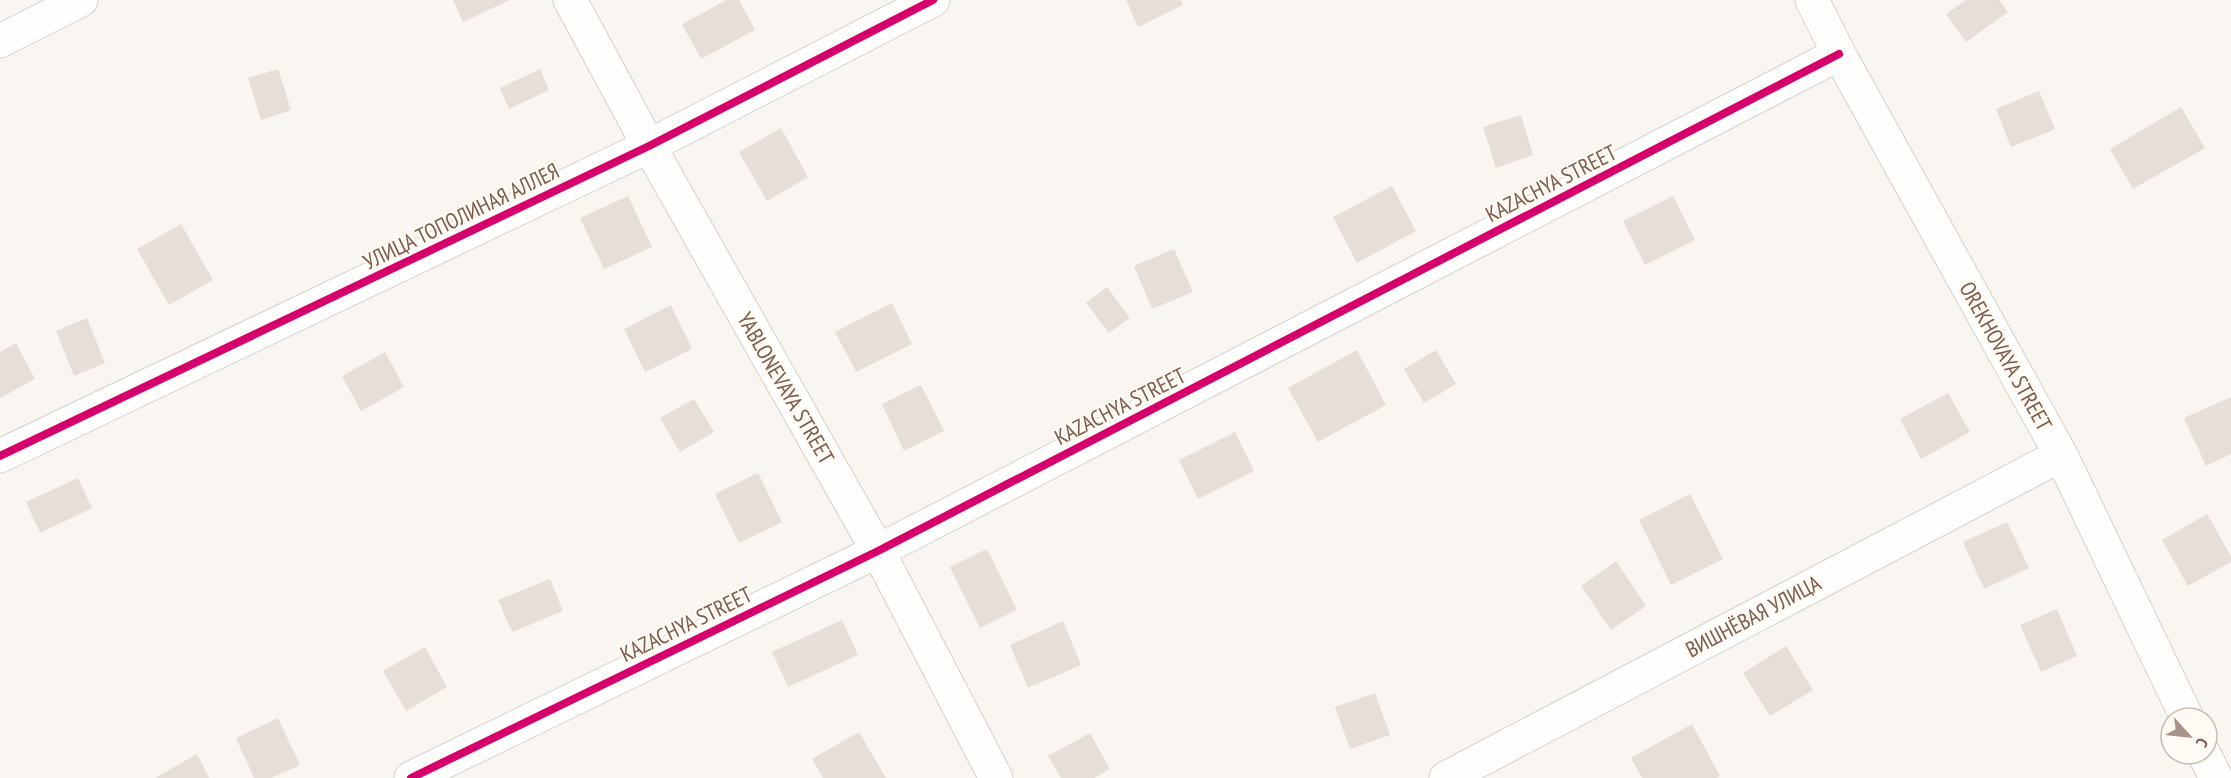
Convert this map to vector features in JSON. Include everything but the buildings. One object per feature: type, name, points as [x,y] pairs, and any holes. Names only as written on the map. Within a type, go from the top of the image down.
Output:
[{"type":"street","points":[[0,41],[81,0]]},
{"type":"street","name":"YABLONEVAYA STREET","points":[[570,0],[649,146],[878,551],[996,778]]},
{"type":"street","name":"УЛИЦА ТОПОЛИНАЯ АЛЛЕЯ","points":[[0,456],[649,146],[933,0]]},
{"type":"street","name":"OREKHOVAYA STREET","points":[[1812,0],[1839,54],[2061,455],[2181,706]]},
{"type":"street","name":"KAZACHYA STREET","points":[[411,778],[878,551],[1839,54]]},
{"type":"street","name":"ВИШНЁВАЯ УЛИЦА","points":[[1446,778],[2061,455]]},
{"type":"cycle path","points":[[0,456],[649,146],[933,0]]},
{"type":"cycle path","points":[[411,778],[878,551],[1839,54]]}]
